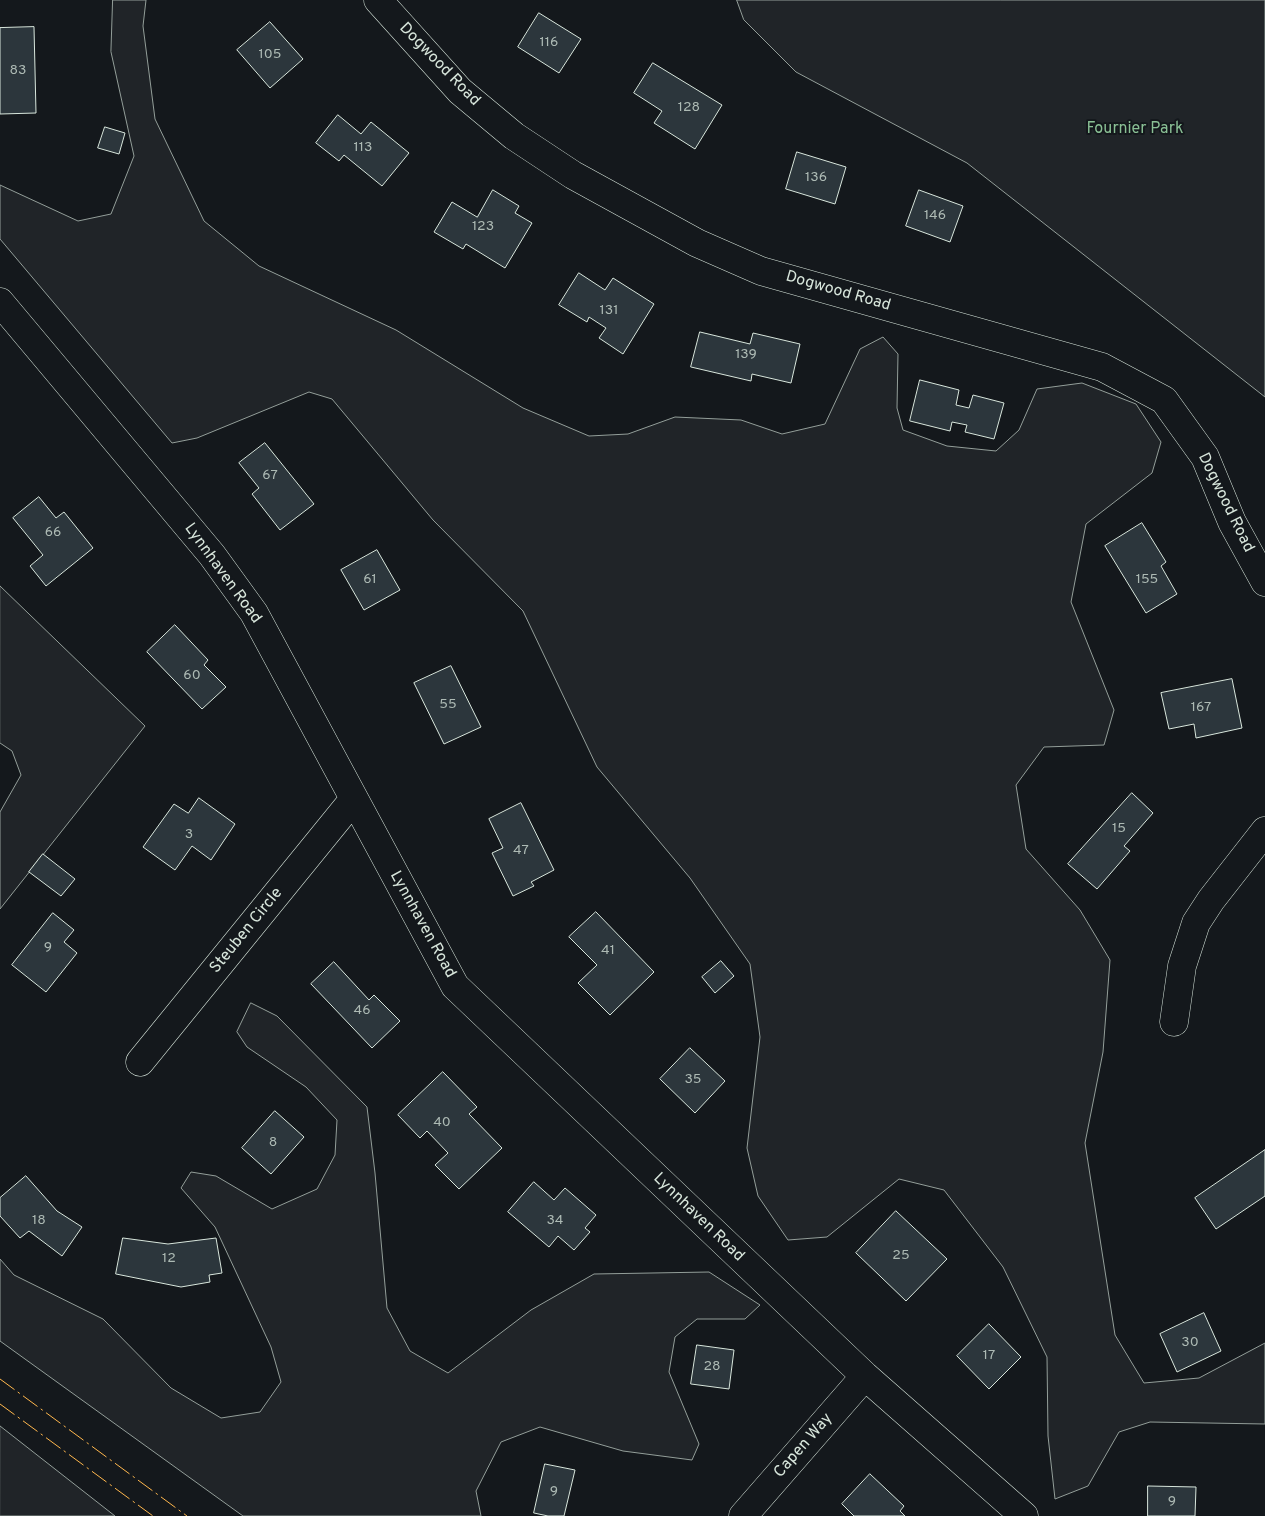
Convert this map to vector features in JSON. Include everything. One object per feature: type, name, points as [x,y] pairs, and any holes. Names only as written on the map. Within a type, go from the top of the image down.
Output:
[{"type":"street","name":"Dogwood Road","points":[[378,0],[460,91],[514,136],[573,175],[697,243],[761,271],[1102,367],[1164,400],[1205,457],[1232,522],[1265,582]]},
{"type":"street","name":"Lynnhaven Road","points":[[0,302],[212,555],[254,612],[353,800],[455,986],[865,1376],[1024,1516]]},
{"type":"street","name":"Steuben Circle","points":[[140,1062],[353,800]]},
{"type":"street","points":[[1174,1022],[1182,966],[1196,923],[1211,900],[1265,831]]},
{"type":"street","name":"Capen Way","points":[[743,1516],[865,1376]]},
{"type":"green space","points":[[113,0],[146,0],[143,26],[155,119],[204,221],[259,266],[396,330],[523,408],[589,436],[628,434],[675,417],[741,420],[782,434],[825,424],[860,349],[883,337],[898,354],[897,408],[903,430],[947,446],[996,451],[1019,430],[1037,389],[1082,383],[1136,404],[1161,442],[1152,473],[1086,524],[1071,602],[1114,710],[1104,745],[1044,747],[1016,785],[1026,849],[1080,910],[1110,960],[1103,1052],[1085,1143],[1115,1335],[1144,1383],[1199,1378],[1265,1343],[1265,1424],[1150,1422],[1119,1432],[1088,1486],[1055,1499],[1048,1436],[1047,1357],[1003,1267],[944,1190],[899,1179],[827,1237],[788,1240],[758,1196],[747,1148],[760,1037],[750,964],[690,878],[597,767],[523,611],[433,520],[332,399],[309,392],[197,438],[172,443],[0,239],[0,185],[78,221],[111,214],[134,156],[111,52]]},
{"type":"green space","name":"Fournier Park","points":[[737,0],[1265,0],[1265,397],[967,163],[796,72],[744,20]]},
{"type":"green space","points":[[0,586],[145,726],[0,909],[0,812],[21,775],[12,751],[0,743]]},
{"type":"green space","points":[[251,1003],[277,1016],[367,1107],[387,1308],[410,1351],[448,1373],[531,1310],[594,1274],[709,1272],[760,1305],[745,1319],[697,1319],[675,1337],[669,1372],[699,1444],[692,1460],[623,1451],[540,1427],[501,1442],[476,1491],[481,1516],[243,1516],[0,1341],[0,1259],[14,1275],[103,1319],[171,1388],[221,1418],[260,1412],[281,1382],[271,1347],[215,1227],[181,1188],[191,1172],[216,1176],[272,1209],[317,1189],[335,1155],[337,1120],[306,1087],[247,1047],[237,1032]]},
{"type":"green space","points":[[0,1426],[115,1516],[0,1516]]},
{"type":"building","points":[[539,13],[581,39],[559,73],[518,47]]},
{"type":"building","points":[[270,22],[303,59],[270,88],[237,50]]},
{"type":"building","points":[[34,27],[36,113],[0,114],[0,28]]},
{"type":"building","points":[[653,63],[722,105],[695,149],[654,123],[662,111],[634,93]]},
{"type":"building","points":[[338,115],[361,134],[371,122],[409,153],[382,186],[344,155],[339,161],[316,143]]},
{"type":"building","points":[[105,127],[125,133],[119,154],[98,148]]},
{"type":"building","points":[[797,152],[846,167],[835,204],[786,189]]},
{"type":"building","points":[[493,190],[519,206],[515,213],[532,223],[505,268],[466,244],[463,249],[434,232],[452,202],[477,217]]},
{"type":"building","points":[[919,190],[963,206],[950,242],[906,226]]},
{"type":"building","points":[[579,273],[605,290],[613,278],[654,304],[623,354],[599,338],[606,328],[589,317],[587,322],[559,305]]},
{"type":"building","points":[[700,332],[750,344],[753,333],[800,344],[791,383],[752,374],[751,381],[691,367]]},
{"type":"building","points":[[920,380],[959,390],[956,405],[969,408],[973,395],[1004,403],[994,439],[965,432],[967,425],[952,422],[950,431],[910,421]]},
{"type":"building","points":[[265,443],[314,504],[280,530],[252,494],[259,488],[239,463]]},
{"type":"building","points":[[39,497],[56,518],[64,512],[93,548],[46,586],[30,566],[43,555],[13,518]]},
{"type":"building","points":[[1142,523],[1166,562],[1161,566],[1177,594],[1146,613],[1105,546]]},
{"type":"building","points":[[377,550],[400,590],[364,610],[341,570]]},
{"type":"building","points":[[175,625],[208,660],[204,665],[226,687],[202,709],[147,652]]},
{"type":"building","points":[[451,666],[481,727],[444,744],[414,683]]},
{"type":"building","points":[[1232,679],[1242,728],[1196,738],[1194,724],[1169,729],[1161,693]]},
{"type":"building","points":[[1132,793],[1153,813],[1124,846],[1130,851],[1097,889],[1068,864]]},
{"type":"building","points":[[199,798],[235,824],[211,860],[192,846],[175,870],[143,847],[174,804],[188,813]]},
{"type":"building","points":[[521,803],[554,870],[531,882],[534,886],[513,896],[492,853],[503,848],[489,819]]},
{"type":"building","points":[[43,854],[75,879],[61,896],[29,872]]},
{"type":"building","points":[[596,912],[654,972],[610,1015],[578,983],[597,965],[569,937]]},
{"type":"building","points":[[53,913],[74,930],[64,942],[77,953],[46,992],[12,965]]},
{"type":"building","points":[[721,961],[734,976],[715,993],[702,977]]},
{"type":"building","points":[[334,962],[369,1000],[374,995],[400,1021],[372,1048],[311,984]]},
{"type":"building","points":[[690,1048],[725,1081],[695,1113],[660,1079]]},
{"type":"building","points":[[443,1072],[477,1107],[469,1114],[502,1148],[459,1189],[435,1165],[448,1153],[427,1131],[420,1138],[398,1115]]},
{"type":"building","points":[[275,1111],[304,1137],[271,1174],[242,1148]]},
{"type":"building","points":[[1265,1150],[1265,1196],[1216,1229],[1195,1198]]},
{"type":"building","points":[[26,1176],[57,1211],[82,1227],[62,1256],[29,1231],[20,1238],[0,1216],[0,1198]]},
{"type":"building","points":[[534,1182],[554,1200],[565,1188],[596,1215],[585,1228],[590,1232],[574,1250],[558,1236],[549,1247],[508,1212]]},
{"type":"building","points":[[896,1211],[947,1259],[906,1301],[856,1253]]},
{"type":"building","points":[[123,1238],[168,1244],[216,1238],[222,1273],[209,1275],[210,1282],[181,1287],[116,1274]]},
{"type":"building","points":[[1204,1313],[1221,1351],[1177,1372],[1160,1334]]},
{"type":"building","points":[[989,1324],[1021,1357],[989,1389],[957,1356]]},
{"type":"building","points":[[697,1345],[734,1350],[729,1389],[691,1384]]},
{"type":"building","points":[[545,1464],[575,1470],[564,1516],[548,1516],[534,1513]]},
{"type":"building","points":[[870,1474],[904,1506],[900,1511],[905,1516],[854,1516],[842,1504]]},
{"type":"building","points":[[1148,1486],[1196,1487],[1195,1516],[1148,1516]]},
{"type":"power","points":[[0,1379],[187,1516]]},
{"type":"power","points":[[0,1404],[153,1516]]}]
